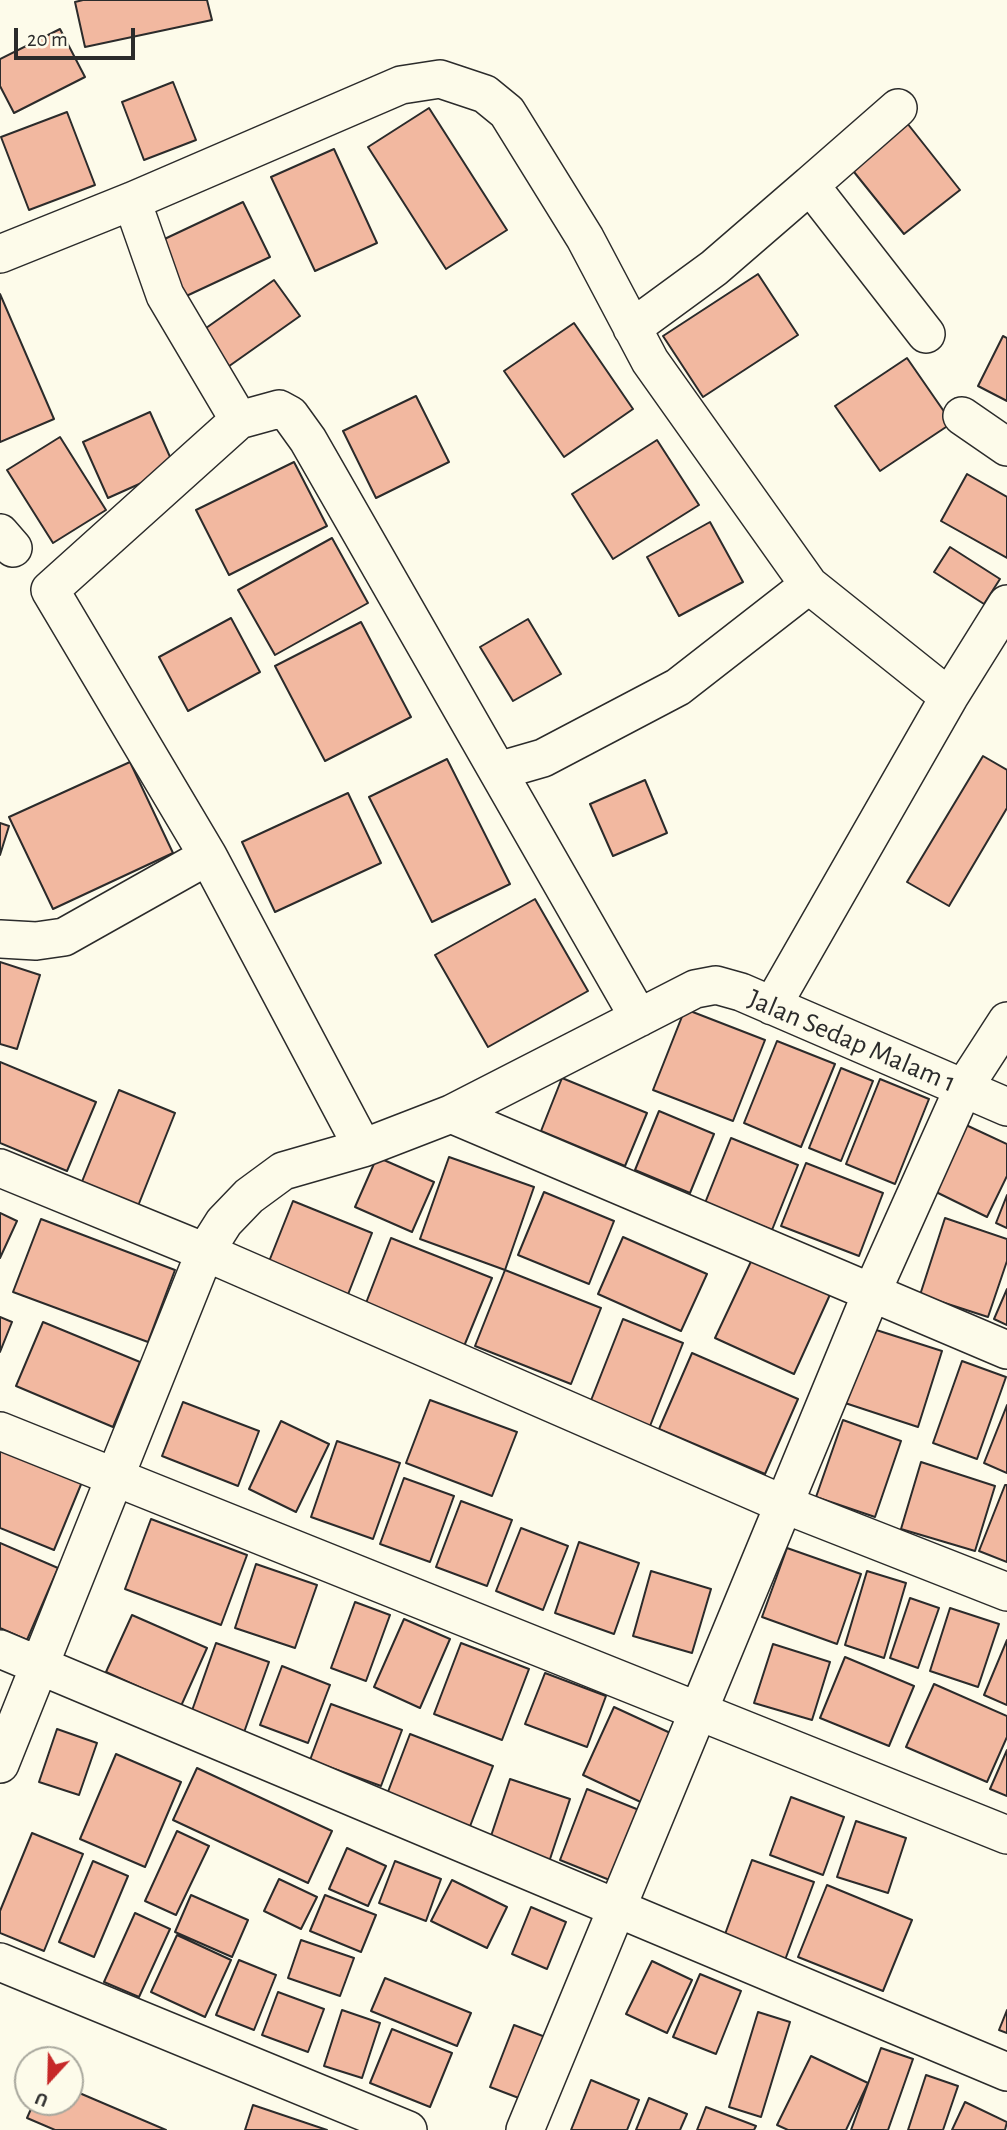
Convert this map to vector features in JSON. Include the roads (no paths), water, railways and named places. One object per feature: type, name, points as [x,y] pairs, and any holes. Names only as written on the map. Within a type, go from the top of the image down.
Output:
[{"type":"street","points":[[0,254],[132,201],[401,85],[440,79],[485,94],[507,112],[585,239],[650,361],[809,585],[949,696]]},
{"type":"street","points":[[632,328],[714,268],[898,108]]},
{"type":"street","points":[[810,186],[926,334]]},
{"type":"street","points":[[132,201],[165,295],[239,420]]},
{"type":"street","points":[[0,1764],[37,1665],[205,1252],[224,1222],[249,1196],[283,1171],[363,1148],[451,1114],[639,1018],[308,440],[290,415],[279,409],[239,420],[50,590],[208,856],[363,1148]]},
{"type":"street","points":[[962,416],[1007,447]]},
{"type":"street","points":[[498,771],[543,758],[678,687],[809,585]]},
{"type":"street","points":[[772,1006],[949,696],[1007,604]]},
{"type":"street","points":[[0,939],[36,941],[64,937],[208,856]]},
{"type":"street","name":"Jalan Sedap Malam 1","points":[[639,1018],[695,989],[716,985],[772,1006],[1007,1107]]},
{"type":"street","points":[[525,2130],[696,1711],[871,1294],[963,1089],[1007,1021]]},
{"type":"street","points":[[451,1114],[1007,1350]]},
{"type":"street","points":[[0,1168],[205,1252],[783,1504],[1007,1592]]},
{"type":"street","points":[[0,1431],[1007,1835]]},
{"type":"street","points":[[0,1649],[1007,2072]]},
{"type":"street","points":[[0,1962],[408,2130]]}]
